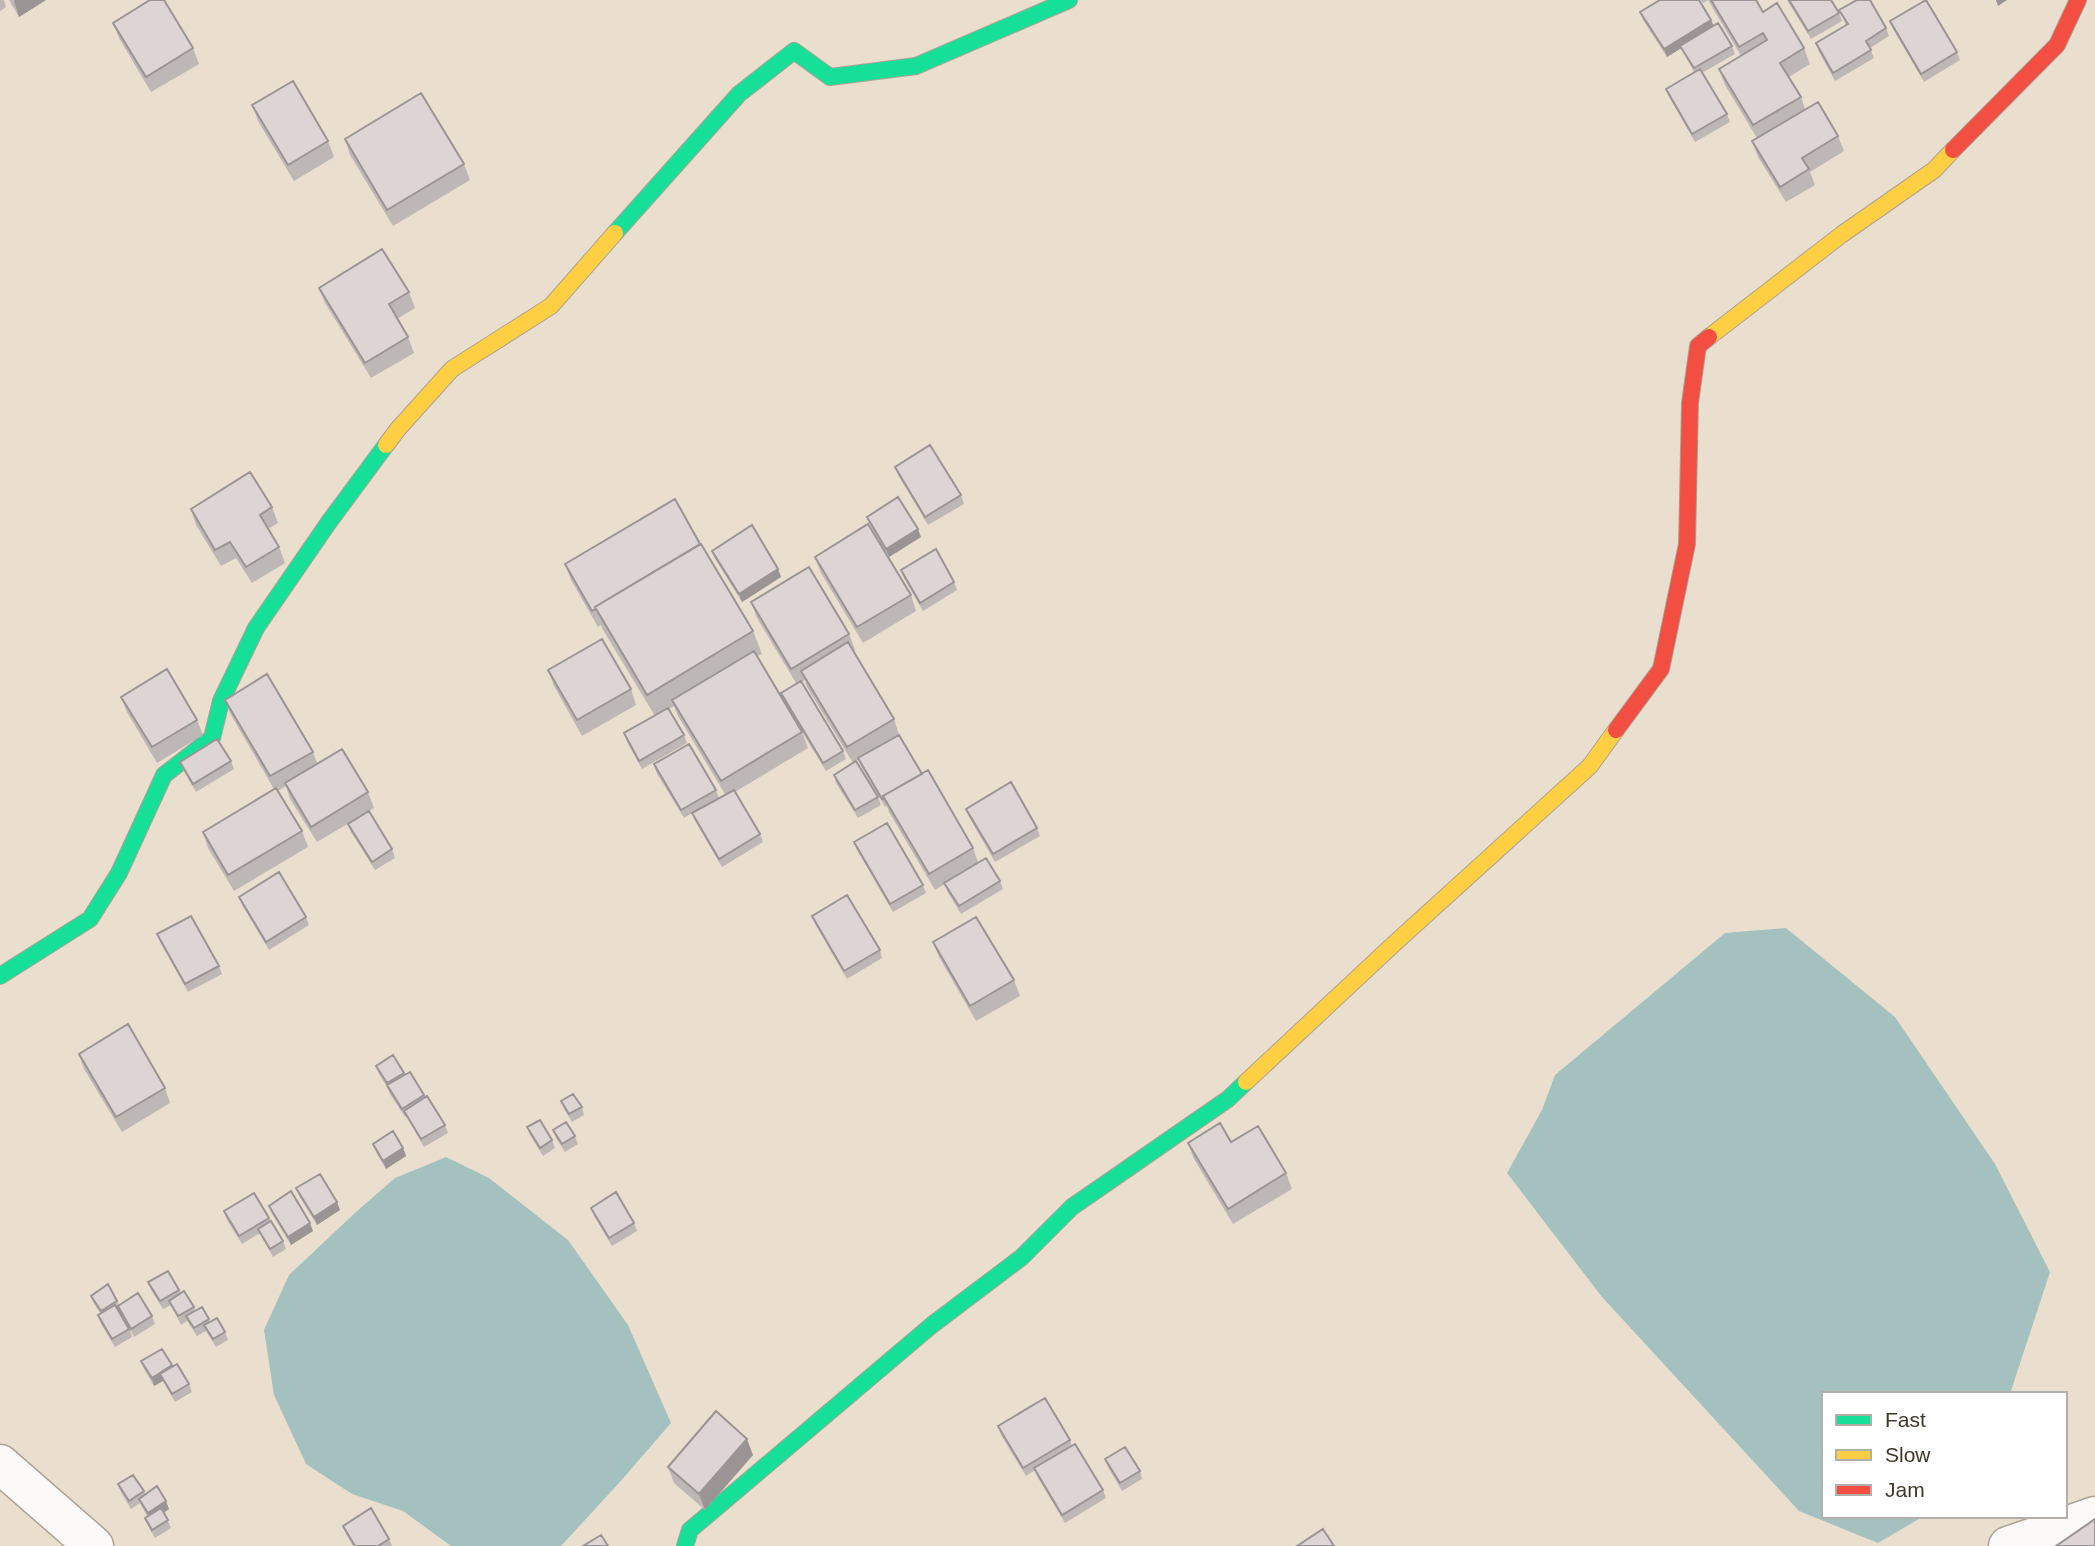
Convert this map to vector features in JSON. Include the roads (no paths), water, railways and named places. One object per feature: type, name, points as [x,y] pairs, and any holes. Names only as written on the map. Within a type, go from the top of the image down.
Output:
[{"type":"street","points":[[0,976],[90,919],[119,873],[164,775],[212,738],[221,701],[256,628],[329,522],[398,429],[452,369],[551,306],[739,94],[794,51],[830,77],[916,66],[1069,0]]},
{"type":"street","points":[[685,1546],[690,1530],[932,1325],[1022,1257],[1072,1208],[1228,1099],[1590,766],[1661,669],[1687,544],[1690,403],[1698,346],[1841,235],[1934,170],[2057,45],[2078,0]]},
{"type":"street","points":[[0,1464],[94,1546]]},
{"type":"street","points":[[2008,1546],[2095,1516]]},
{"type":"water","points":[[1786,928],[1895,1017],[1995,1164],[2050,1272],[2011,1392],[1822,1392],[1822,1518],[1921,1518],[1878,1543],[1799,1511],[1602,1297],[1507,1173],[1542,1110],[1555,1075],[1725,933]]},
{"type":"water","points":[[446,1157],[489,1178],[568,1240],[628,1325],[671,1423],[561,1546],[451,1546],[403,1511],[352,1494],[306,1464],[274,1395],[264,1330],[289,1275],[395,1178]]}]
